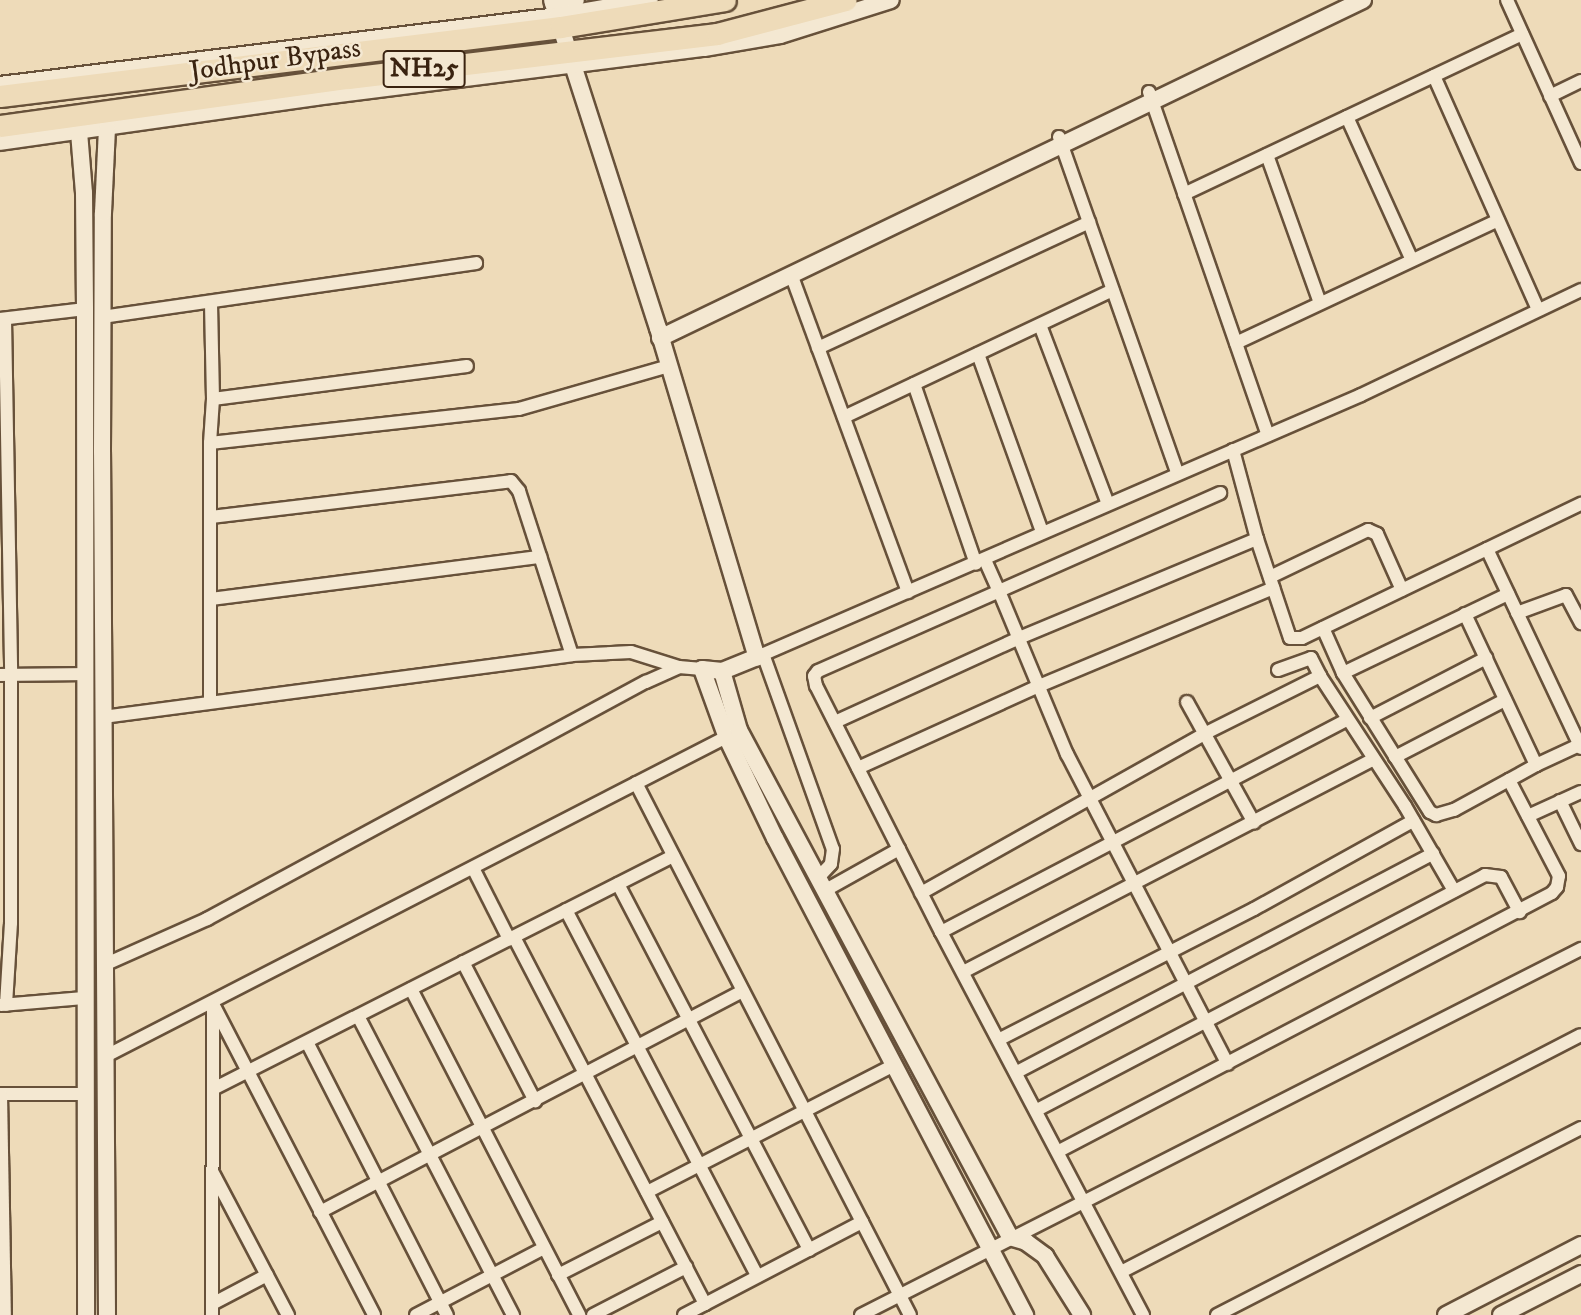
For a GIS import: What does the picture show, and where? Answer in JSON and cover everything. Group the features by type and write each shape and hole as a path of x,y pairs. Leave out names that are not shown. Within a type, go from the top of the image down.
{"highway":[{"path":"0,96 556,11 725,0"},
{"name":"Jodhpur Bypass","path":"0,125 348,78 572,59 717,34 846,0"}],"street":[{"path":"556,11 576,0"},
{"path":"0,85 650,0"},
{"path":"0,142 572,59 780,35 891,0"},
{"path":"659,333 791,274 1345,0"},
{"path":"1150,96 1363,0"},
{"path":"1507,0 1581,163"},
{"path":"556,11 760,656 833,849 831,864 821,885"},
{"path":"1184,194 1522,34"},
{"path":"1434,76 1538,310"},
{"path":"1550,96 1581,81"},
{"path":"1150,96 1268,435"},
{"path":"1347,117 1412,260"},
{"path":"107,128 102,317 107,1315"},
{"path":"79,132 84,193 85,309 86,1315"},
{"path":"659,333 1060,141"},
{"path":"1060,141 1178,474"},
{"path":"1267,155 1320,303"},
{"path":"1236,343 1498,220"},
{"path":"818,348 1089,222"},
{"path":"102,317 476,263"},
{"path":"791,274 908,592"},
{"path":"844,417 1113,290"},
{"path":"103,717 572,655 631,652 679,667 722,671 981,562 1042,532 1361,395 1581,290"},
{"path":"210,702 210,443 213,399 211,302"},
{"path":"84,998 3,1005 5,593 2,319 85,309"},
{"path":"1040,325 1108,503"},
{"path":"978,354 1042,532"},
{"path":"213,399 467,366"},
{"path":"210,443 519,409 668,366"},
{"path":"914,384 981,562 999,591 1089,798 1228,1064"},
{"path":"1233,450 1257,539 1290,638 1302,638 1581,504"},
{"path":"211,517 511,481 519,491 572,655"},
{"path":"1143,1315 1000,1039 940,932 816,686 814,676 818,671 1220,493"},
{"path":"858,768 1271,582 1368,530 1377,534 1402,590"},
{"path":"835,722 1019,638 1257,539"},
{"path":"1323,628 1343,673 1430,812 1436,814 1454,810 1536,765 1580,747 1487,550"},
{"path":"211,599 540,557"},
{"path":"1343,673 1507,594"},
{"path":"1517,613 1566,595 1581,623"},
{"path":"1465,614 1536,765"},
{"path":"1278,670 1311,658 1346,720 1413,821 1454,891"},
{"path":"1370,718 1486,658"},
{"path":"106,964 207,919 646,682 679,667"},
{"path":"702,669 892,1066 1025,1315"},
{"path":"722,671 733,734 821,885 1010,1237 1026,1242 1045,1256 1082,1315"},
{"path":"5,675 84,674"},
{"path":"921,892 1204,734 1321,676"},
{"path":"1395,757 1506,700"},
{"path":"1186,702 1254,823"},
{"path":"940,932 1230,783 1346,720"},
{"path":"106,1056 213,1004 733,734"},
{"path":"963,972 1372,760"},
{"path":"1059,1152 1552,894 1559,882 1559,876 1509,780"},
{"path":"636,783 910,1315"},
{"path":"1528,817 1581,792"},
{"path":"1560,801 1581,844"},
{"path":"1000,1039 1168,953 1413,821"},
{"path":"821,885 899,849"},
{"path":"1017,1072 1433,854"},
{"path":"213,1089 673,856"},
{"path":"473,868 586,1075 705,1304"},
{"path":"1037,1110 1485,875 1496,875 1506,884 1520,912"},
{"path":"618,884 809,1250"},
{"path":"566,910 757,1276"},
{"path":"861,1315 1581,949"},
{"path":"463,962 535,1101"},
{"path":"411,989 579,1315"},
{"path":"320,1212 743,991"},
{"path":"213,1004 374,1315"},
{"path":"212,1309 213,1004"},
{"path":"358,1016 513,1315"},
{"path":"1121,1272 1581,1035"},
{"path":"307,1042 447,1315"},
{"path":"647,1192 892,1066"},
{"path":"5,1315 1,1094 84,1094"},
{"path":"1217,1315 1581,1128"},
{"path":"212,1171 288,1315"},
{"path":"558,1275 663,1222"},
{"path":"684,1315 862,1222"},
{"path":"1446,1315 1581,1245"},
{"path":"416,1315 544,1248"},
{"path":"593,1315 686,1267"},
{"path":"1501,1315 1581,1274"},
{"path":"212,1309 267,1275"}]}
